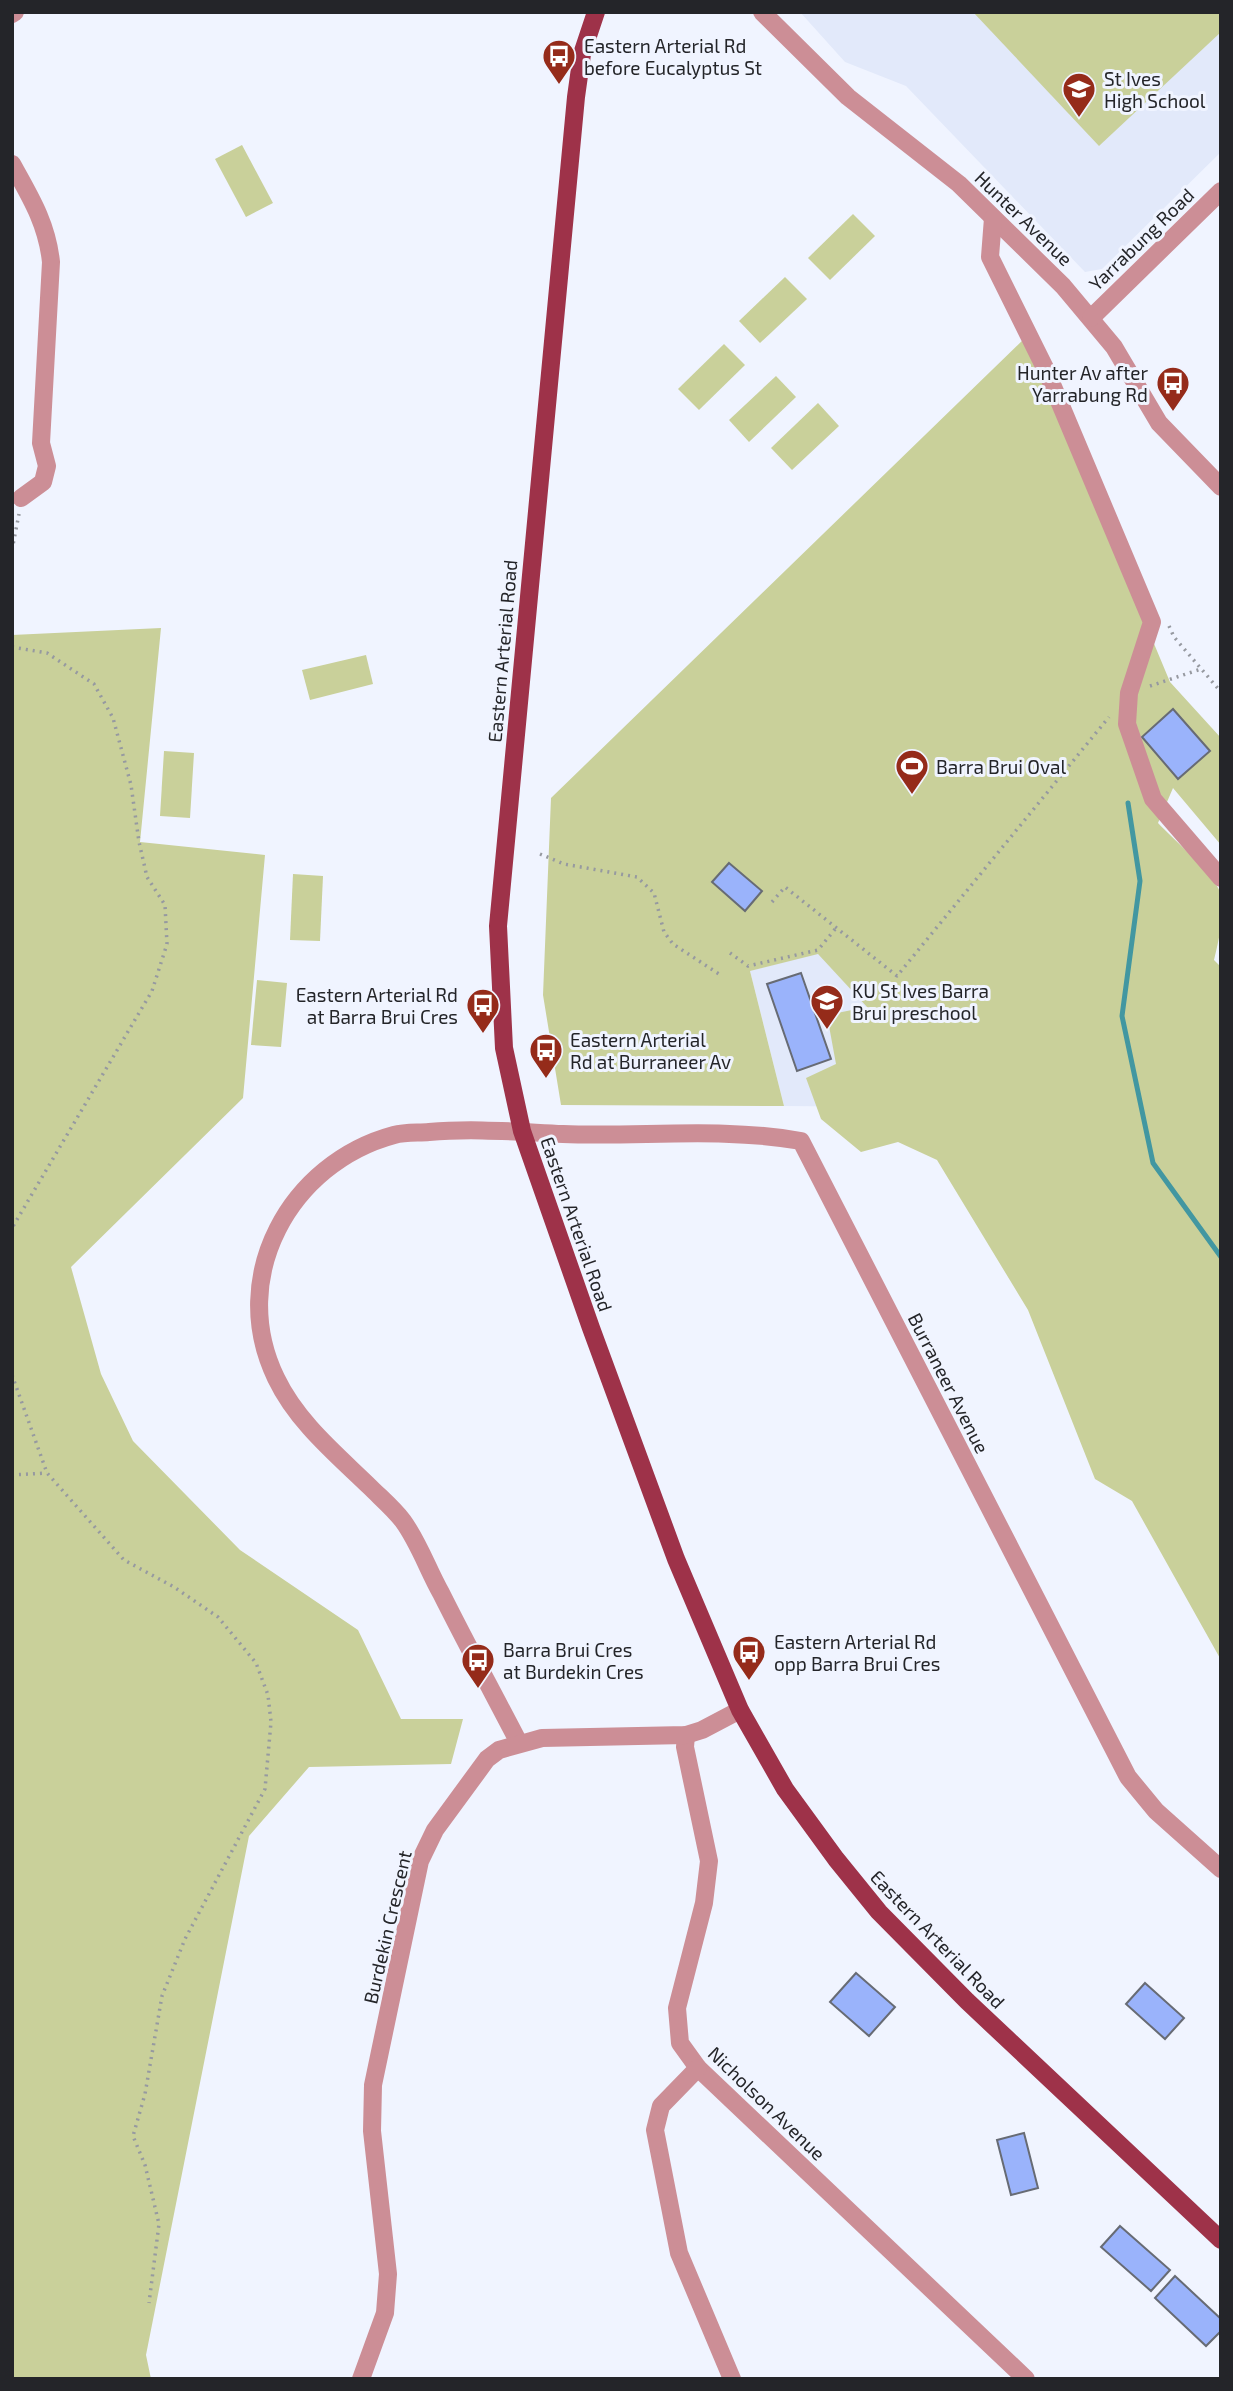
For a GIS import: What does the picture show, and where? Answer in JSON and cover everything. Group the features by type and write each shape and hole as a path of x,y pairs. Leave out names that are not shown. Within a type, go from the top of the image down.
{"main road":[{"name":"Eastern Arterial Road","path":"596,13 582,54 576,97 498,926 504,1048 522,1131 676,1559 740,1710 785,1788 836,1859 879,1912 967,2001 1221,2239"}],"street":[{"name":"Hunter Avenue","path":"762,12 848,97 959,184 1063,286 1114,347 1160,424 1221,486"},
{"path":"12,164 49,237 51,262 41,443 47,466 43,482 21,498"},
{"name":"Yarrabung Road","path":"1091,318 1221,191"},
{"path":"993,218 990,257 1046,370 1152,622 1129,693 1127,724 1153,799 1221,878"},
{"path":"519,1743 402,1520 305,1424 289,1402 275,1377 264,1348 260,1316 265,1263 282,1220 296,1197 338,1160 365,1145 397,1134 522,1131"},
{"name":"Burraneer Avenue","path":"522,1131 563,1134 765,1134 802,1141 1128,1777 1156,1811 1221,1869"},
{"name":"Burdekin Crescent","path":"360,2379 385,2314 388,2274 372,2131 373,2085 420,1861 435,1830 487,1759 499,1749 542,1738 685,1735 702,1730 740,1710"},
{"name":"Nicholson Avenue","path":"685,1735 685,1747 709,1861 704,1903 677,2008 680,2043 698,2068 1026,2379"},
{"path":"698,2068 661,2106 655,2130 679,2253 732,2379"}],"path":[{"path":"12,550 21,498"},
{"path":"12,647 47,653 94,684 113,718 131,785 147,877 165,905 167,944 152,991 12,1228"},
{"path":"772,902 785,887 897,976 1129,693 1201,669"},
{"path":"540,854 564,864 637,877 654,894 664,932 673,944 722,976"},
{"path":"730,953 748,966 818,950 836,928"},
{"path":"12,1375 47,1473 124,1560 174,1587 218,1618 256,1663 268,1695 271,1722 265,1789 185,1939 162,1996 145,2094 133,2136 145,2165 159,2224 149,2304"},
{"path":"12,1475 47,1473"}],"shaded area":[{"name":"St Ives High School","path":"800,12 1221,12 1221,152 1102,269 1085,272 906,86 845,62"},
{"name":"KU St Ives Barra Brui preschool","path":"818,953 944,1092 903,1107 784,1106 750,971"}],"green space":[{"path":"973,12 1221,12 1221,32 1099,146"},
{"path":"242,145 273,203 246,217 215,159"},
{"path":"853,214 875,236 830,280 808,258"},
{"path":"785,277 807,299 760,343 739,321"},
{"path":"1026,337 1170,682 1221,738 1221,845 1173,788 1158,823 1217,886 1223,908 1214,960 1221,967 1221,1660 1132,1501 1095,1479 1028,1310 937,1160 898,1142 861,1152 821,1119 806,1078 836,1064 827,1015 867,1007 818,954 750,971 784,1106 561,1105 543,995 551,798"},
{"path":"724,344 745,365 699,410 678,389"},
{"path":"776,376 796,397 749,442 729,420"},
{"path":"818,403 839,426 792,470 771,448"},
{"path":"161,628 140,842 265,855 243,1098 71,1267 101,1374 133,1441 240,1550 358,1630 401,1719 463,1719 451,1764 309,1767 249,1836 146,2355 151,2379 12,2379 12,635"},
{"path":"366,655 373,684 310,700 302,670"},
{"path":"164,751 194,753 190,818 160,816"},
{"path":"293,874 323,876 320,941 290,940"},
{"path":"257,980 287,983 281,1047 251,1045"}],"building":[{"path":"1173,709 1210,751 1178,779 1142,737"},
{"path":"729,863 762,891 745,911 712,882"},
{"path":"801,973 831,1059 797,1071 767,984"},
{"path":"856,1973 895,2007 869,2036 830,2002"},
{"path":"1145,1983 1184,2018 1165,2039 1126,2004"},
{"path":"1024,2133 1038,2188 1011,2195 997,2140"},
{"path":"1120,2226 1170,2270 1151,2291 1101,2247"},
{"path":"1175,2276 1221,2319 1221,2331 1206,2346 1155,2298"}],"waterway":[{"path":"1128,803 1140,881 1122,1016 1153,1163 1221,1257"}],"place":[{"name":"Eastern Arterial Rd before Eucalyptus St","path":"559,86"},
{"name":"St Ives High School","path":"1079,119"},
{"name":"Hunter Av after Yarrabung Rd","path":"1173,413"},
{"name":"Barra Brui Oval","path":"912,796"},
{"name":"KU St Ives Barra Brui preschool","path":"827,1031"},
{"name":"Eastern Arterial Rd at Barra Brui Cres","path":"483,1035"},
{"name":"Eastern Arterial Rd at Burraneer Av","path":"546,1080"},
{"name":"Eastern Arterial Rd opp Barra Brui Cres","path":"749,1682"},
{"name":"Barra Brui Cres at Burdekin Cres","path":"478,1690"}]}
